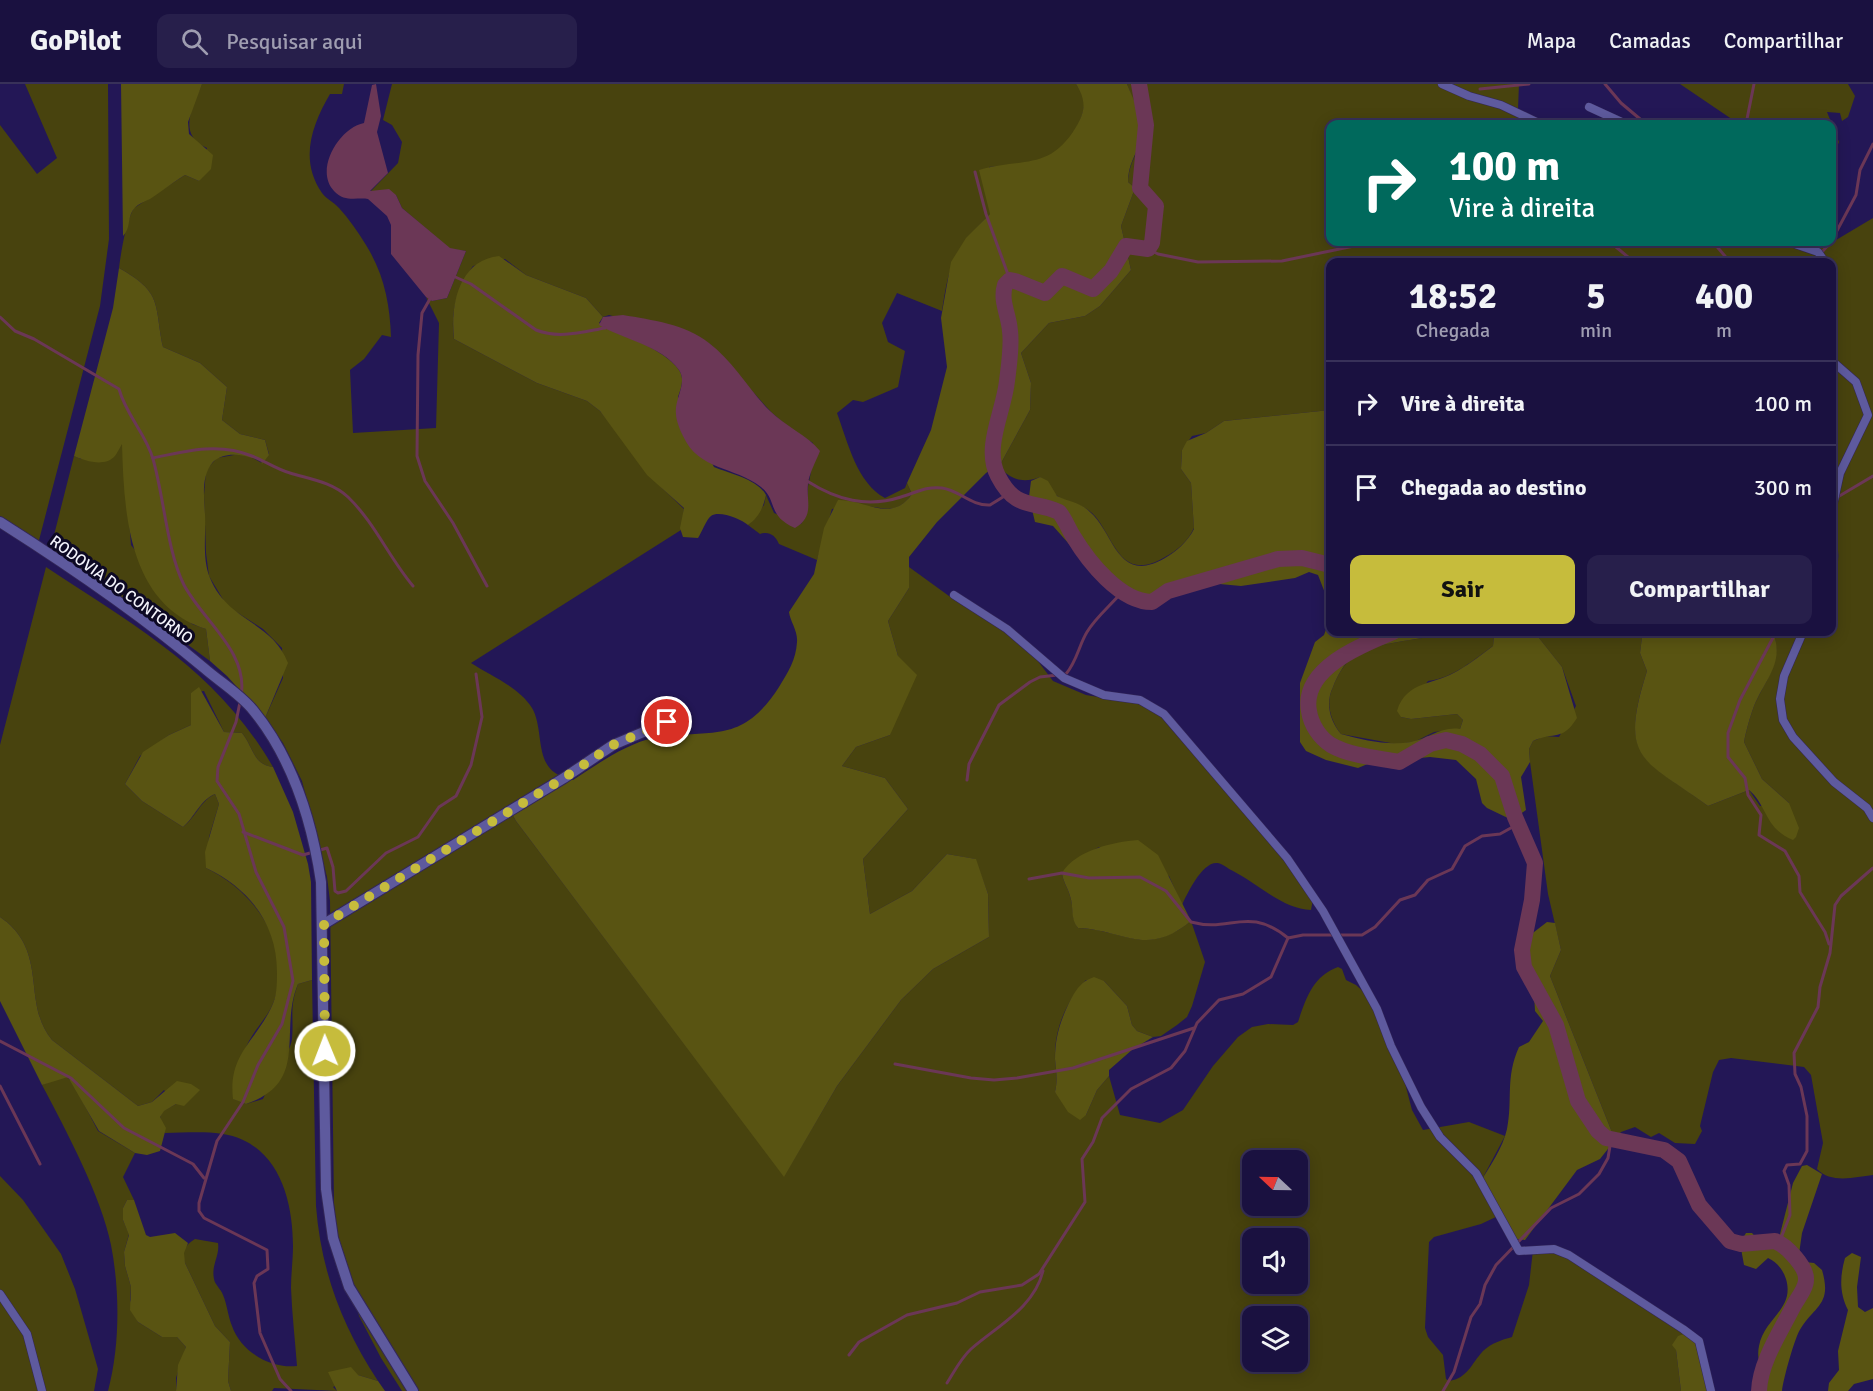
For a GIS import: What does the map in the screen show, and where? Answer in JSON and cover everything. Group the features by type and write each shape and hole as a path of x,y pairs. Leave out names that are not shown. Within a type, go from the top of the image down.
{"main road":[{"name":"RODOVIA DO CONTORNO","path":"0,522 155,627 252,709 278,747 298,789 315,842 324,924 326,1189 333,1238 350,1287 413,1391"},
{"path":"324,924 564,778 613,745 667,722"}],"street":[{"path":"1442,84 1469,96 1501,105 1533,120"},
{"path":"1589,107 1617,120"},
{"path":"1801,246 1818,252 1822,258"},
{"path":"1836,364 1856,382 1868,415 1840,473 1836,492"},
{"path":"954,595 1007,628 1064,678 1104,695 1140,700 1164,714 1287,858 1323,911 1377,1009 1391,1046 1421,1107 1440,1137 1476,1173 1519,1251 1554,1249 1569,1255 1683,1329 1698,1341 1711,1391"},
{"path":"1801,636 1784,676 1780,699 1783,720 1793,737 1833,782 1867,808 1873,818"},
{"path":"0,1294 27,1334 42,1391"}],"shaded area":[{"path":"25,84 108,84 109,239 100,306 38,544 0,518 0,125 37,174 57,158"},
{"path":"121,84 202,84 188,122 189,134 213,155 211,169 199,181 185,175 135,207 123,236"},
{"path":"202,84 344,84 342,94 330,94 313,130 311,168 322,193 346,217 372,256 385,290 391,337 382,335 364,359 350,370 353,433 436,428 439,323 426,297 432,301 447,298 466,251 450,249 402,208 396,195 370,192 398,163 402,142 392,125 383,120 392,84 1076,84 1083,96 1084,108 1074,133 1062,147 1048,157 1034,162 989,167 990,214 968,238 955,258 942,311 897,293 882,323 888,342 905,351 898,387 863,402 853,400 837,413 855,461 867,483 885,498 905,488 907,483 912,494 900,506 894,508 861,506 832,509 817,560 779,544 776,538 766,533 760,534 748,525 764,505 766,495 774,513 801,524 808,507 813,443 792,430 771,412 710,344 609,315 603,317 586,298 526,275 505,259 473,266 456,301 453,319 454,339 537,383 587,401 600,411 662,488 684,509 681,530 471,663 504,682 520,694 532,708 548,766 564,777 510,810 784,1176 837,1086 901,1000 933,969 989,937 988,894 975,859 947,854 912,891 870,914 863,859 908,809 885,778 842,766 856,747 890,735 898,656 888,621 909,588 909,567 949,596 975,607 1034,656 1053,681 1086,695 1141,704 1175,724 1293,867 1313,899 1311,910 1301,909 1281,901 1217,863 1211,864 1201,873 1182,905 1169,876 1099,847 1074,862 1062,873 1078,928 1148,940 1175,932 1191,921 1205,962 1187,1017 1161,1036 1153,1037 1137,1031 1132,1025 1127,1006 1104,981 1086,980 1067,1007 1059,1027 1055,1048 1057,1079 1055,1092 1086,1115 1097,1090 1109,1076 1120,1115 1160,1123 1183,1110 1213,1066 1238,1037 1252,1027 1268,1024 1293,1025 1298,1022 1316,982 1338,967 1342,969 1346,980 1366,994 1401,1068 1412,1110 1423,1130 1469,1122 1505,1136 1480,1183 1498,1216 1481,1224 1434,1237 1429,1242 1425,1328 1428,1337 1443,1355 1446,1379 1449,1381 1461,1377 1486,1348 1512,1337 1529,1285 1533,1250 1555,1251 1690,1332 1676,1350 1681,1391 402,1391 381,1358 359,1316 337,1234 334,1204 330,901 327,877 302,781 283,743 265,718 283,678 282,648 263,629 227,606 209,576 204,495 206,470 217,458 245,454 262,463 269,454 265,440 240,434 222,420 227,387 200,363 163,347 157,309 150,292 119,268 126,228 134,208 185,175 199,181 207,148 192,136 191,111"},
{"path":"376,84 381,116 377,132 388,173 370,191 389,189 396,195 402,208 450,248 466,251 447,298 432,301 426,297 391,254 391,225 387,216 368,199 338,195 329,182 327,172 332,151 346,133 364,123 372,85"},
{"path":"1076,84 1127,84 1138,112 1141,127 1140,142 1128,176 1128,182 1135,188 1121,226 1131,270 1100,306 1085,316 1049,323 1021,353 1031,383 1030,410 1001,463 986,473 937,522 909,557 909,588 888,621 898,656 917,675 890,735 856,747 842,766 885,778 908,809 863,859 870,914 912,891 947,854 976,859 988,894 989,937 933,969 901,1000 837,1086 784,1177 510,810 564,777 573,780 612,755 633,745 654,738 724,731 738,726 765,706 779,687 793,660 797,638 789,612 814,574 824,528 838,500 886,509 904,503 912,494 907,483 931,430 947,367 941,318 951,262 966,238 990,214 979,170 1033,161 1055,151 1066,141 1082,115 1084,105"},
{"path":"1127,84 1519,84 1518,109 1538,120 1326,120 1326,246 1836,246 1836,240 1873,218 1873,1175 1836,1178 1829,1177 1817,1169 1823,1143 1811,1075 1804,1067 1731,1058 1719,1060 1713,1072 1700,1126 1702,1131 1695,1144 1675,1143 1659,1133 1651,1137 1635,1127 1621,1132 1615,1140 1550,976 1561,950 1548,894 1529,749 1533,741 1545,736 1559,737 1576,706 1562,667 1537,636 1645,636 1642,637 1640,653 1647,671 1635,723 1637,741 1643,754 1653,766 1708,806 1749,790 1760,806 1789,803 1762,779 1744,742 1754,706 1774,662 1776,652 1774,636 1836,636 1836,258 1326,258 1326,410 1224,421 1206,433 1192,436 1182,450 1181,469 1191,483 1194,528 1192,533 1178,549 1169,555 1149,564 1137,565 1127,561 1119,553 1100,522 1088,510 1056,495 1040,477 1020,480 1011,477 1002,470 1001,463 1030,410 1031,383 1021,353 1049,323 1085,316 1100,306 1131,270 1121,226 1135,188 1128,182 1131,164 1140,141 1140,128"},
{"path":"1680,84 1848,84 1855,96 1848,117 1842,121 1840,113 1827,112 1830,120 1733,120"},
{"path":"499,256 526,275 586,298 603,317 599,323 654,349 673,363 682,377 678,397 714,467 750,481 762,489 766,495 760,512 752,522 748,525 730,516 715,514 707,520 698,538 683,537 680,528 684,508 647,475 600,411 587,401 537,383 454,339 454,312 460,286 475,266 485,259"},
{"path":"119,268 150,292 157,309 163,347 200,363 227,387 222,420 240,434 265,440 269,455 262,464 261,461 236,455 224,456 213,462 205,480 204,493 205,555 210,578 218,593 228,604 272,638 288,663 265,718 227,676 210,661 206,629 180,617 160,599 146,578 129,526 122,444 114,457 105,462 89,461 74,456 113,308"},
{"path":"623,315 679,327 709,343 726,358 770,411 820,451 809,480 807,513 795,528 780,518 770,498 761,487 751,480 708,462 690,447 676,416 682,380 679,370 652,349 599,325 603,317"},
{"path":"1326,410 1326,596 1318,575 1309,572 1295,578 1241,586 1198,582 1148,595 1125,588 1110,590 1053,526 1035,522 1029,497 1031,481 1040,477 1048,481 1057,496 1078,504 1090,512 1118,553 1127,561 1136,565 1149,565 1165,558 1185,542 1194,529 1191,483 1181,469 1182,450 1187,441 1206,433 1224,421"},
{"path":"123,442 131,545 192,624 206,629 210,661 50,551 74,456 81,459"},
{"path":"46,567 143,631 200,677 227,703 251,733 273,767 257,759 242,733 224,732 204,691 191,693 191,725 169,735 140,756 125,784 142,801 183,827 215,794 219,804 209,837 206,868 239,890 265,921 273,939 278,958 279,978 275,998 270,1010 246,1047 234,1099 246,1104 263,1099 284,1061 292,1039 293,1006 298,984 312,980 316,1206 319,1230 335,1297 354,1340 378,1381 358,1375 333,1387 337,1391 274,1388 272,1391 231,1391 228,1381 230,1342 215,1326 185,1263 184,1252 186,1246 195,1239 218,1243 214,1279 226,1302 236,1335 250,1351 267,1362 297,1366 291,1288 293,1251 291,1215 283,1185 276,1171 256,1148 243,1140 224,1134 204,1132 165,1133 160,1117 163,1111 176,1104 164,1090 152,1102 138,1106 52,1040 43,1025 25,945 15,931 0,917 0,745"},
{"path":"1326,629 1326,636 1436,636 1360,651 1352,656 1344,666 1335,683 1329,705 1334,723 1341,734 1384,743 1411,742 1447,729 1460,729 1463,720 1457,714 1411,719 1401,717 1397,711 1401,701 1415,688 1450,675 1493,646 1494,636 1537,636 1562,667 1577,718 1562,733 1533,741 1529,749 1530,762 1521,777 1526,810 1512,820 1487,808 1482,803 1476,779 1456,760 1430,757 1370,763 1358,768 1326,760 1306,751 1300,742 1300,683 1315,642 1324,635"},
{"path":"1436,636 1494,636 1493,646 1470,662 1455,672 1428,681 1401,717 1411,719 1457,714 1463,720 1460,729 1434,732 1414,742 1396,744 1341,734 1334,723 1329,705 1329,699 1339,674 1353,656 1361,651"},
{"path":"1774,636 1777,653 1775,662 1754,706 1744,742 1762,779 1789,803 1799,828 1793,840 1771,823 1760,803 1749,790 1708,806 1652,766 1642,755 1636,741 1635,724 1647,671 1640,653 1642,637"},
{"path":"199,687 224,732 242,733 257,759 273,767 293,812 311,882 312,980 298,984 293,1002 286,1069 279,1083 266,1094 246,1104 233,1099 234,1071 238,1060 264,1020 274,999 277,972 272,938 266,923 247,897 221,876 206,868 205,852 219,804 215,794 201,804 183,827 142,801 125,784 143,752 169,735 191,725 191,693"},
{"path":"1138,840 1158,855 1191,921 1175,932 1148,940 1078,928 1074,921 1071,900 1062,873 1076,858 1086,853 1107,845"},
{"path":"0,917 15,931 25,945 38,1010 43,1025 52,1040 138,1106 152,1102 177,1081 191,1084 200,1090 184,1106 176,1104 164,1111 160,1117 166,1128 160,1151 147,1155 135,1153 99,1131 68,1077 42,1085 0,1001"},
{"path":"1547,922 1555,923 1561,950 1550,976 1615,1140 1600,1159 1577,1170 1525,1240 1507,1238 1480,1183 1505,1136 1509,1118 1512,1069 1519,1047 1529,1042 1543,1021 1535,1011 1533,976 1518,955 1525,939"},
{"path":"1094,977 1104,981 1127,1006 1132,1025 1137,1031 1153,1037 1133,1049 1109,1070 1109,1076 1097,1090 1086,1115 1080,1120 1068,1112 1055,1092 1057,1079 1055,1051 1059,1028 1075,991 1080,985"},
{"path":"61,1077 67,1077 73,1083 98,1131 135,1153 123,1177 134,1200 127,1200 123,1208 123,1220 129,1234 124,1252 131,1287 130,1300 138,1322 162,1337 177,1337 186,1347 176,1378 176,1391 108,1391 117,1337 114,1263 100,1206 72,1142 42,1085"},
{"path":"1807,1165 1822,1174 1802,1233 1799,1254 1805,1262 1814,1263 1822,1270 1825,1281 1824,1297 1799,1333 1782,1391 1756,1391 1761,1377 1758,1353 1762,1336 1783,1306 1788,1289 1782,1270 1768,1258 1756,1269 1744,1265 1740,1243 1746,1233 1752,1233 1767,1245 1771,1246 1778,1242 1793,1183 1802,1166"},
{"path":"0,1176 23,1200 61,1254 75,1289 98,1369 94,1391 0,1391"},
{"path":"127,1200 134,1200 146,1235 150,1237 175,1233 188,1243 184,1253 185,1263 215,1326 230,1342 228,1381 231,1391 176,1391 178,1365 186,1347 177,1337 162,1337 138,1322 130,1310 131,1287 124,1252 129,1235 123,1220 123,1208"},
{"path":"1852,1253 1861,1257 1857,1287 1858,1307 1865,1312 1873,1308 1873,1379 1854,1384 1848,1391 1828,1391 1829,1383 1839,1370 1838,1351 1848,1310 1843,1297 1841,1278 1845,1258"},
{"path":"1690,1332 1698,1350 1707,1391 1681,1391 1676,1350 1672,1345 1678,1336"},
{"path":"351,1367 358,1375 378,1381 385,1391 337,1391 328,1372"}],"waterway":[{"path":"1139,84 1146,125 1140,188 1156,206 1152,243 1148,249 1126,246 1111,271 1093,289 1062,276 1045,293 1015,281 1010,280 1005,285 1005,308 1011,337 1005,393 993,442 994,465 998,476 1011,495 1018,500 1059,512 1079,546 1096,568 1117,588 1140,600 1152,602 1168,591 1278,559 1302,558 1326,564"},
{"path":"1480,89 1529,84"},
{"path":"1605,84 1621,103 1641,120"},
{"path":"1747,120 1754,84"},
{"path":"1836,232 1856,195 1860,170 1873,144"},
{"path":"975,172 986,214 1010,280"},
{"path":"1148,249 1158,254 1198,262 1282,261 1354,246"},
{"path":"1615,246 1629,258"},
{"path":"1716,246 1727,258"},
{"path":"1817,258 1827,246"},
{"path":"453,276 471,284 536,330 562,334 605,328"},
{"path":"431,297 422,313 418,355 417,456 425,481 453,523 487,586"},
{"path":"0,317 15,331 34,339 119,389 153,459 178,571 192,598 231,651 242,680 241,696"},
{"path":"153,458 202,449 227,449 252,456 285,471 335,488 348,497 366,518 413,586"},
{"path":"1836,498 1873,476"},
{"path":"807,481 830,493 864,502 888,500 926,489 942,488 977,503 990,505 1011,492"},
{"path":"967,780 969,764 999,705 1040,677 1066,674 1073,664 1084,637 1099,616 1121,593"},
{"path":"1384,636 1336,661 1314,683 1309,696 1309,711 1314,726 1323,739 1339,749 1399,762 1430,744 1446,740 1462,744 1480,754 1502,776 1515,817 1535,863 1532,900 1522,950 1524,967 1556,1025 1578,1101 1598,1131 1606,1138 1664,1150 1679,1161 1699,1205 1730,1241 1741,1244 1775,1241 1790,1252 1803,1269 1805,1286 1767,1358 1759,1391"},
{"path":"1774,636 1740,700 1728,733 1728,757 1745,778 1748,795 1761,815 1759,835 1785,851 1799,876 1800,892 1825,932 1829,944"},
{"path":"243,832 303,855 327,848 333,867 335,891 338,893 346,891 386,853 418,837 439,807 456,796 471,765 482,717 476,674"},
{"path":"240,702 236,722 218,767 217,781 239,814 256,872 284,927 293,981 282,1024 258,1065 243,1102 217,1141 199,1203 199,1211 204,1218 267,1250 268,1269 257,1276 254,1283 260,1333 280,1379 291,1391"},
{"path":"1288,938 1303,935 1362,935 1375,927 1400,900 1415,895 1428,880 1452,869 1465,846 1482,836 1500,834 1518,824"},
{"path":"1779,1243 1790,1215 1789,1185 1784,1171 1787,1165 1800,1164 1807,1151 1807,1116 1801,1087 1795,1074 1794,1053 1818,1007 1820,987 1830,953 1835,905 1841,896 1873,868"},
{"path":"1029,879 1062,873 1089,878 1140,877 1166,891 1191,922 1217,924 1250,921 1274,928 1288,938"},
{"path":"849,1355 859,1342 907,1315 957,1303 980,1292 1022,1285 1039,1274 1085,1202 1082,1159 1093,1142 1102,1118 1131,1089 1171,1068 1185,1051 1197,1023 1219,1000 1243,994 1271,977 1288,938"},
{"path":"895,1064 971,1078 994,1080 1017,1078 1073,1068 1194,1028"},
{"path":"0,1041 71,1078 124,1128 193,1164 204,1178"},
{"path":"0,1086 40,1164"},
{"path":"1443,1391 1454,1372 1471,1317 1480,1304 1485,1285 1496,1265 1551,1208 1579,1194 1599,1174 1608,1158 1611,1140"},
{"path":"947,1383 967,1353 1032,1296 1043,1271"}],"route":[{"path":"325,1051 324,924 564,778 613,745 667,722"}]}
